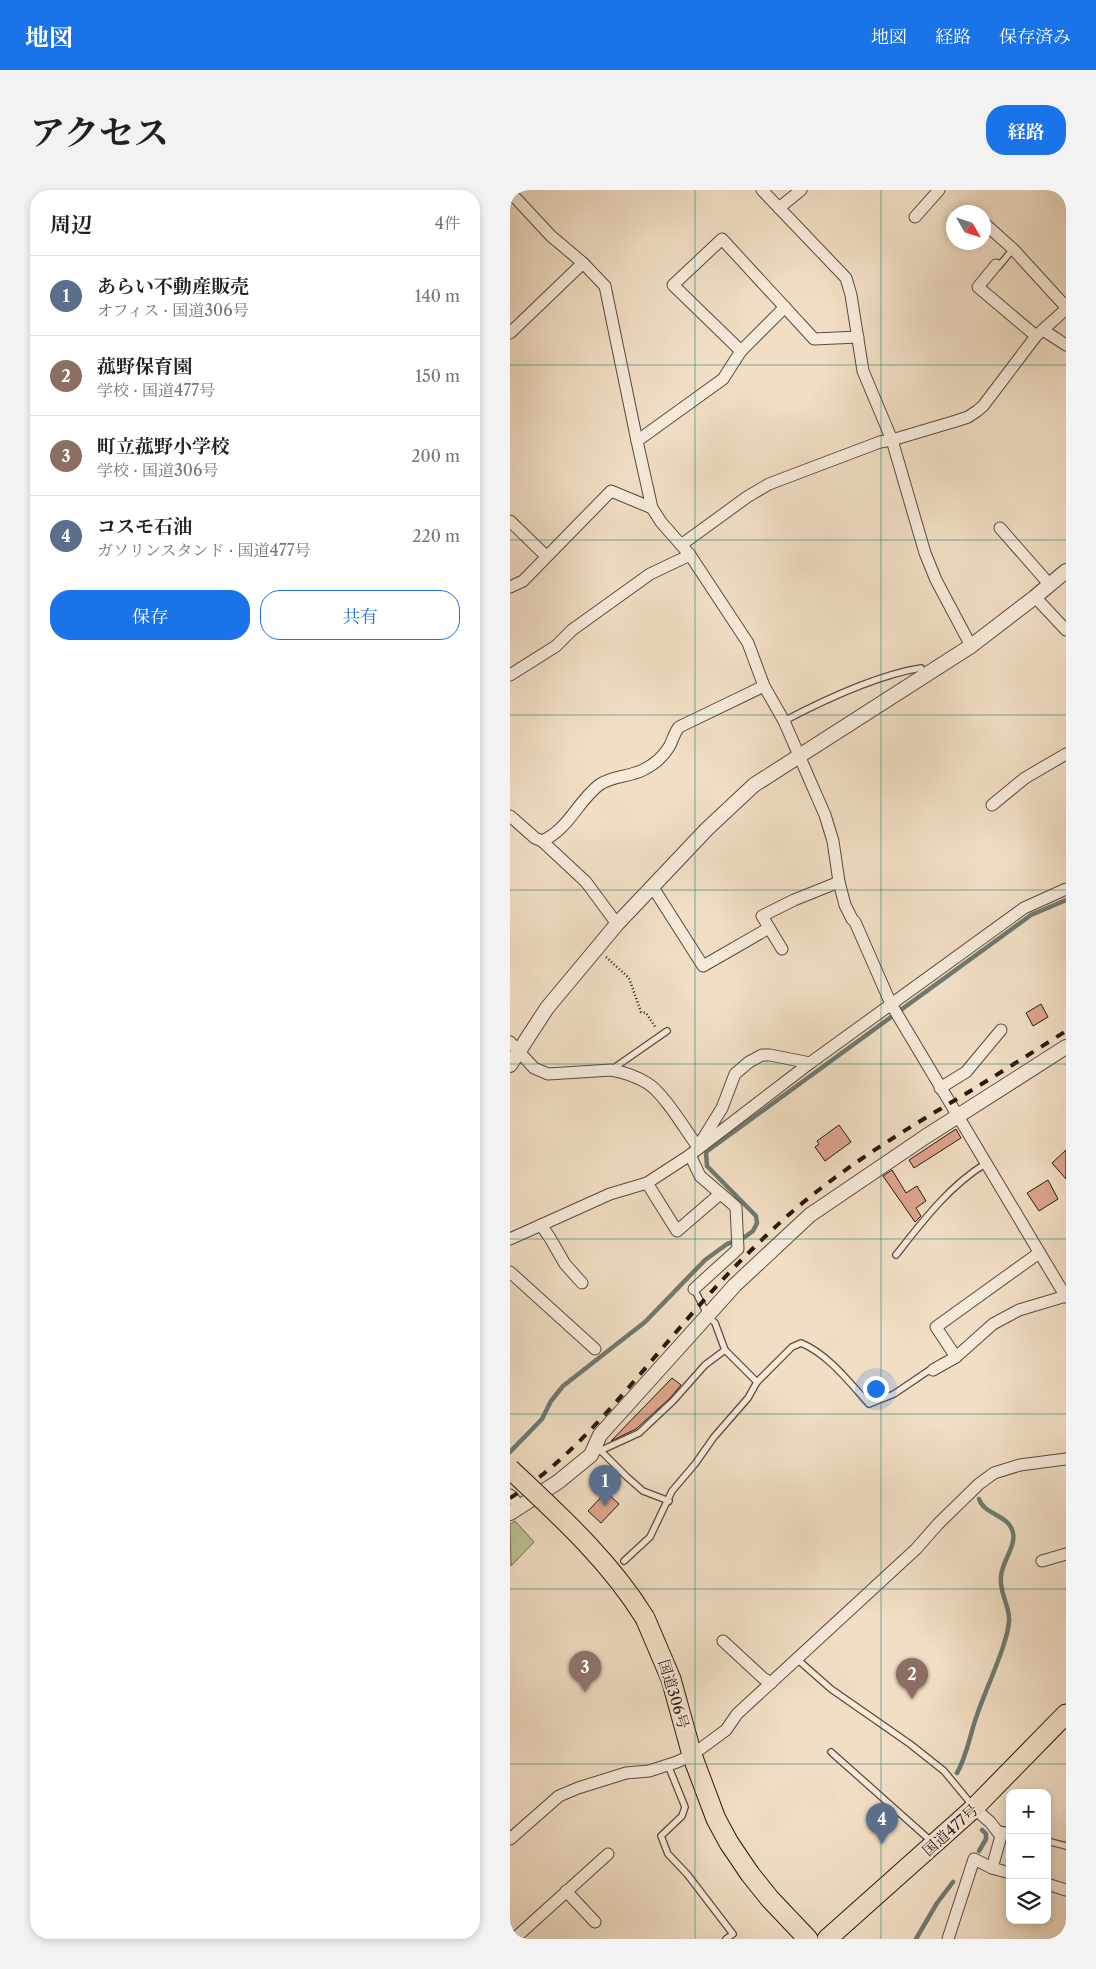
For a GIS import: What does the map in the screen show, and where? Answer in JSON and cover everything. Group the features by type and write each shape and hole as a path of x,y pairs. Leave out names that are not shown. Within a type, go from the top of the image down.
{"highway":[{"name":"国道306号","path":"510,1469 600,1557 629,1593 644,1618 672,1678 692,1755 716,1818 729,1844 770,1898 808,1939"},
{"name":"国道477号","path":"827,1939 974,1808 1066,1714"}],"street":[{"path":"762,190 846,278 851,296 863,371 892,440 925,554 936,580 971,646"},
{"path":"779,208 800,190"},
{"path":"915,217 939,190"},
{"path":"510,192 551,236 583,263 605,286 636,441 652,508 661,522 690,555 748,643 764,686 784,721 826,815 834,841 839,882 848,912 855,922 892,1005 985,1164 1066,1296 1019,1310 994,1324 956,1357 933,1370"},
{"path":"681,545 747,497 769,484 880,442 962,419 977,411 987,401 1040,333 1066,308 1013,249 991,229"},
{"path":"741,351 673,285 722,239 814,339 858,337"},
{"path":"511,331 583,263"},
{"path":"996,265 978,286 1040,333 1066,345"},
{"path":"636,441 723,379 741,351 785,307"},
{"path":"510,586 523,581 611,491 652,508"},
{"path":"510,521 546,556"},
{"path":"1000,528 1050,585"},
{"path":"510,674 556,646 572,630 650,574 690,555"},
{"path":"510,1065 514,1047 617,924 708,829 754,785 971,646 1066,571"},
{"path":"1035,597 1066,630"},
{"path":"542,841 551,837 599,785 609,780 641,771 654,763 669,746 679,727 764,686"},
{"path":"992,805 1025,778 1066,754"},
{"path":"510,816 535,838 542,841 586,882 617,924"},
{"path":"782,949 762,916 794,900 839,882"},
{"path":"652,886 703,966 769,928"},
{"path":"510,1239 610,1194 647,1183 694,1151 810,1063 1024,908 1066,889"},
{"path":"940,1088 966,1072 1001,1030"},
{"path":"514,1047 534,1068 548,1074 611,1070 620,1072 649,1084 668,1106 694,1151 700,1176 736,1207 738,1249 694,1289"},
{"path":"510,1495 515,1510 558,1482 596,1453 600,1436 735,1285 810,1215 925,1137 1066,1047"},
{"path":"694,1151 722,1108 735,1074 749,1062 762,1055 770,1055 810,1063"},
{"path":"647,1183 678,1231 720,1194"},
{"path":"541,1225 565,1264 582,1283"},
{"path":"956,1357 936,1327 1039,1253"},
{"path":"510,1272 595,1349"},
{"path":"510,1839 559,1796 626,1773 649,1771 692,1755 726,1730 737,1714 916,1549 938,1524 980,1484 994,1474 1020,1465 1066,1459"},
{"path":"1042,1561 1066,1554"},
{"path":"723,1641 763,1678 771,1683"},
{"path":"974,1808 1001,1836 992,1868"},
{"path":"514,1939 608,1854"},
{"path":"948,1939 974,1859 992,1868 1006,1872"},
{"path":"1051,1885 1066,1890"},
{"path":"566,1891 594,1922"}],"lane":[{"path":"996,265 999,266 1013,249"},
{"path":"784,721 810,707 902,671 921,668"},
{"path":"611,1070 667,1031"},
{"path":"896,1255 931,1210 975,1170 985,1164"},
{"path":"694,1289 708,1316 715,1323 726,1350 757,1382"},
{"path":"624,1561 650,1537 676,1486 695,1464 714,1437 748,1398 757,1382 792,1347 801,1343 824,1358 869,1404 894,1394 928,1371 933,1370"},
{"path":"668,1500 643,1491 596,1453 639,1433 673,1401 704,1365 726,1350"},
{"path":"797,1659 831,1689 910,1744 944,1771 974,1808"},
{"path":"831,1752 935,1844"},
{"path":"668,1765 685,1807 682,1816 661,1836 668,1854 687,1874 733,1934 726,1939"},
{"path":"996,1829 1006,1830"},
{"path":"1051,1842 1066,1846"}],"path":[{"path":"603,954 629,978 642,1012 646,1013 661,1035"}],"green space":[{"path":"515,1521 534,1542 511,1566 510,1524"}],"building":[{"path":"1041,1004 1048,1017 1033,1026 1026,1013"},
{"path":"839,1125 851,1142 825,1161 815,1147 819,1144 817,1141"},
{"path":"956,1129 961,1138 914,1168 909,1160"},
{"path":"1066,1150 1066,1179 1052,1163"},
{"path":"892,1170 906,1193 917,1186 926,1201 916,1208 921,1216 915,1222 883,1176"},
{"path":"1048,1180 1058,1199 1039,1211 1027,1193"},
{"path":"672,1378 681,1385 670,1398 636,1429 611,1441"},
{"path":"606,1492 619,1504 601,1523 588,1511"}],"waterway":[{"path":"510,1452 542,1419 551,1401 563,1386 645,1322 705,1260 727,1244 742,1239 753,1231 757,1223 756,1216 707,1166 706,1152 1031,915 1066,900"},
{"path":"957,1773 1002,1651 1009,1617 1001,1581 1002,1571 1013,1543 1013,1533 1007,1522 986,1509 979,1499"},
{"path":"979,1851 986,1839 986,1834 982,1830"},
{"path":"916,1939 937,1903 953,1882"}],"railway":[{"path":"510,1498 549,1469 584,1437 722,1280 792,1212 864,1157 1066,1031"}],"place":[{"name":"あらい不動産販売","path":"605,1506"},
{"name":"町立菰野小学校","path":"585,1692"},
{"name":"菰野保育園","path":"912,1699"},
{"name":"コスモ石油","path":"882,1844"}]}
